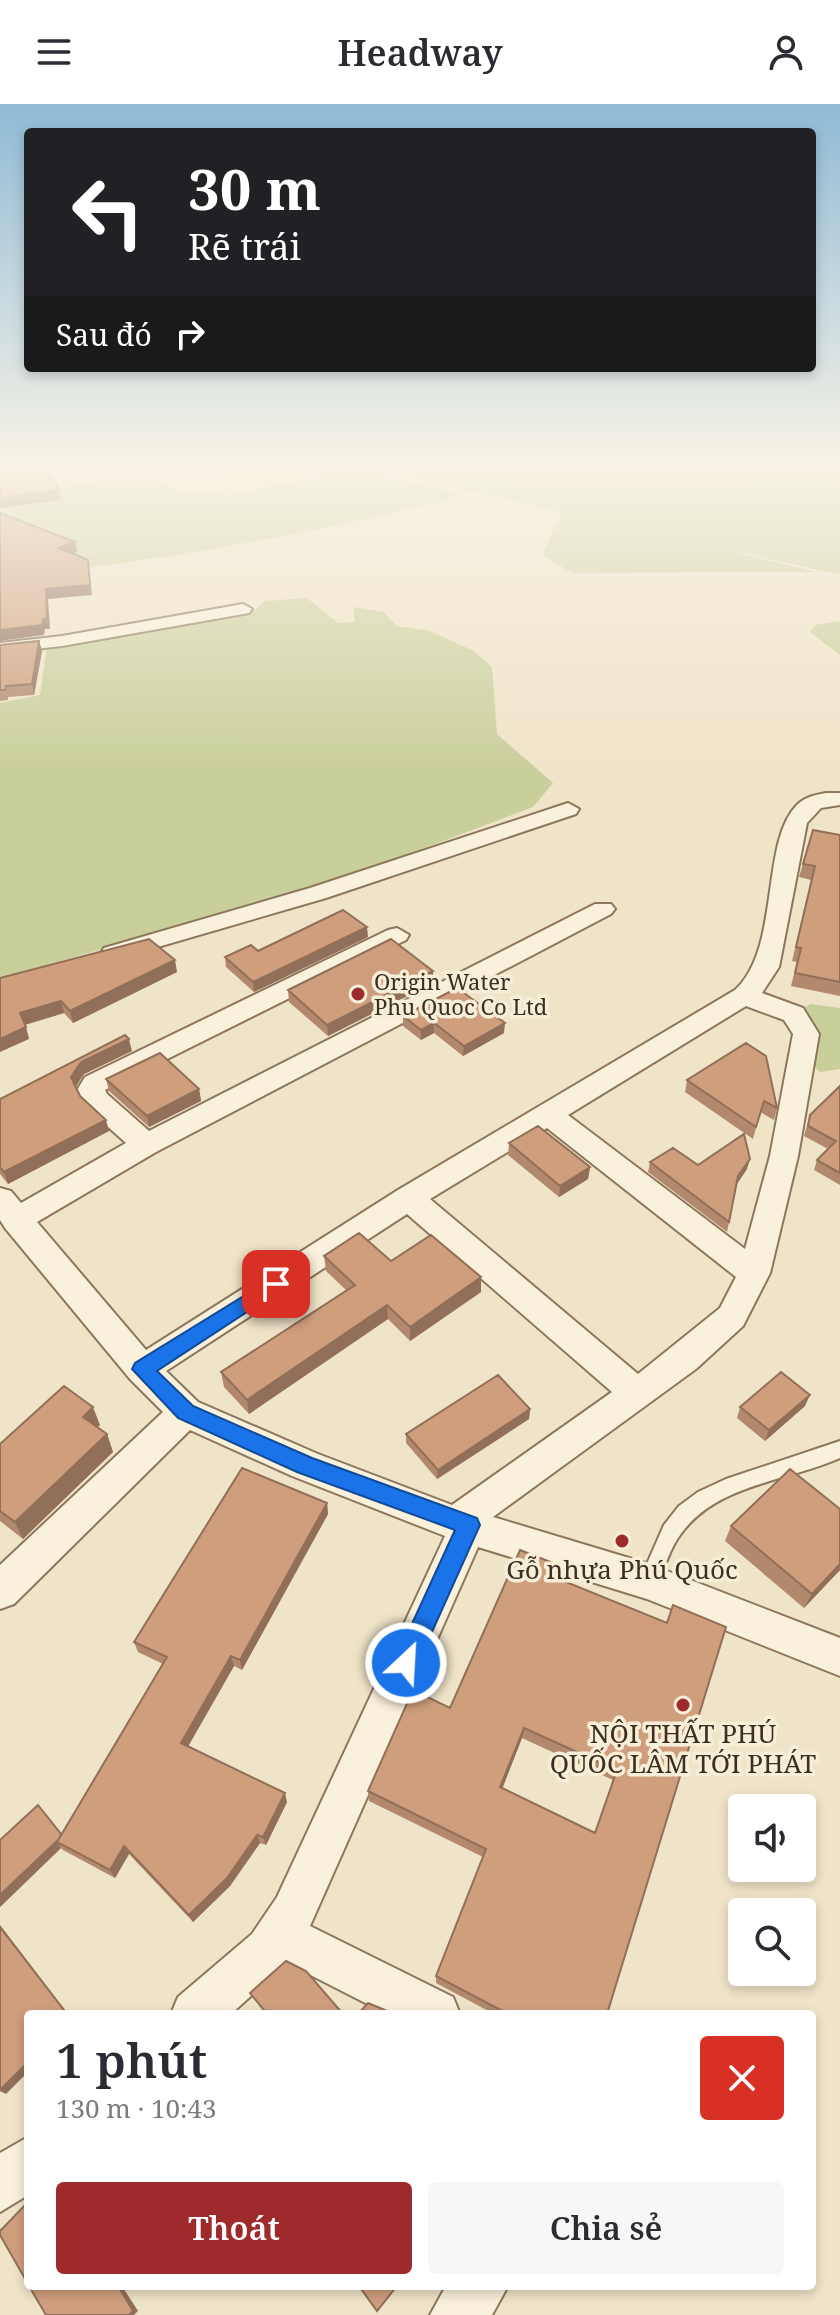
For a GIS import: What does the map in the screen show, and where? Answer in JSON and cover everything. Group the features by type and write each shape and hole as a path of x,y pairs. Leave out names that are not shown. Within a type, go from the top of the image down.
{"street":[{"path":"0,648 62,641 243,609"},
{"path":"142,1369 409,1198 550,1116 744,996 758,983 767,967 801,810 814,801 840,799"},
{"path":"95,958 318,893 568,809"},
{"path":"603,909 146,1145 8,1210 142,1369 186,1412 305,1465 462,1524 649,1582 840,1657"},
{"path":"146,1145 96,1100 91,1090 95,1084 397,935"},
{"path":"200,2010 268,1950 293,1913 462,1524 637,1393 732,1317 754,1273 784,1156 806,1034 794,1014 744,996"},
{"path":"550,1116 754,1273"},
{"path":"409,1198 637,1393"},
{"path":"0,1591 186,1412"},
{"path":"278,1934 428,2010"},
{"path":"0,2186 24,2165"},
{"path":"457,2315 478,2290"}],"lane":[{"path":"649,1582 670,1532 687,1510 740,1482 840,1449"}],"green space":[{"path":"0,565 106,565 0,579"},
{"path":"559,565 788,565 816,572 572,573"},
{"path":"797,565 840,565 840,575"},
{"path":"307,598 338,623 355,622 353,607 384,612 396,626 430,631 474,651 492,667 497,734 553,783 533,807 316,889 0,978 0,703 40,695 47,646 255,610 265,601"},
{"path":"840,621 840,655 810,632 815,625"},
{"path":"811,1004 840,1008 840,1069 820,1072 812,1064 799,1010"}],"building":[{"path":"0,565 88,565 90,585 46,589 47,619 43,619 42,625 0,630"},
{"path":"39,641 32,684 6,686 5,690 0,690 0,645"},
{"path":"813,830 840,835 840,982 795,973 801,948 796,947 815,866 803,864"},
{"path":"343,910 367,927 253,982 225,957 251,945 258,951"},
{"path":"149,939 175,960 70,1011 61,1001 20,1013 26,1027 0,1039 0,978"},
{"path":"391,939 433,971 327,1025 288,990"},
{"path":"457,988 505,1023 464,1046 434,1023 421,1030 403,1016"},
{"path":"125,1035 129,1039 81,1062 71,1077 80,1096 106,1120 4,1172 0,1167 0,1099"},
{"path":"746,1043 766,1056 777,1108 764,1101 756,1127 687,1080"},
{"path":"160,1053 199,1089 147,1116 106,1079"},
{"path":"840,1086 840,1173 817,1160 836,1141 808,1126 810,1115"},
{"path":"538,1126 590,1167 560,1186 509,1143"},
{"path":"744,1134 750,1159 738,1176 729,1222 650,1162 673,1148 698,1165"},
{"path":"359,1233 391,1261 431,1235 481,1277 410,1327 387,1305 247,1400 221,1372 355,1285 324,1256"},
{"path":"781,1372 810,1395 769,1430 740,1407"},
{"path":"498,1375 530,1409 438,1470 406,1434"},
{"path":"64,1386 93,1407 83,1417 107,1434 15,1522 0,1511 0,1444"},
{"path":"242,1468 327,1503 240,1660 231,1656 181,1743 285,1793 263,1837 257,1835 227,1878 189,1915 124,1846 110,1870 57,1842 167,1657 134,1642"},
{"path":"790,1469 840,1509 840,1564 812,1594 731,1526"},
{"path":"520,1550 566,1568 561,1580 667,1623 673,1605 726,1627 608,2010 500,2010 436,1976 486,1849 368,1791 413,1690 450,1708","holes":["524,1728 617,1770 595,1833 500,1787"]},
{"path":"38,1805 61,1834 59,1839 0,1895 0,1840"},
{"path":"0,1927 64,2010 24,2010 24,2066 0,2090"},
{"path":"286,1961 306,1971 340,2010 264,2010 250,1993"},
{"path":"368,2003 385,2010 362,2010"},
{"path":"24,2206 24,2277 0,2235 0,2231"},
{"path":"31,2290 120,2290 133,2311 129,2315 46,2315"},
{"path":"362,2290 394,2290 377,2311"}],"place":[{"name":"Origin Water Phu Quoc Co Ltd","path":"358,994"},
{"name":"Gỗ nhựa Phú Quốc","path":"622,1541"},
{"name":"NỘI THẤT PHÚ QUỐC LÂM TỚI PHÁT","path":"683,1705"}],"route":[{"path":"276,1284 142,1369 186,1412 305,1465 456,1523 469,1525 406,1663"}]}
